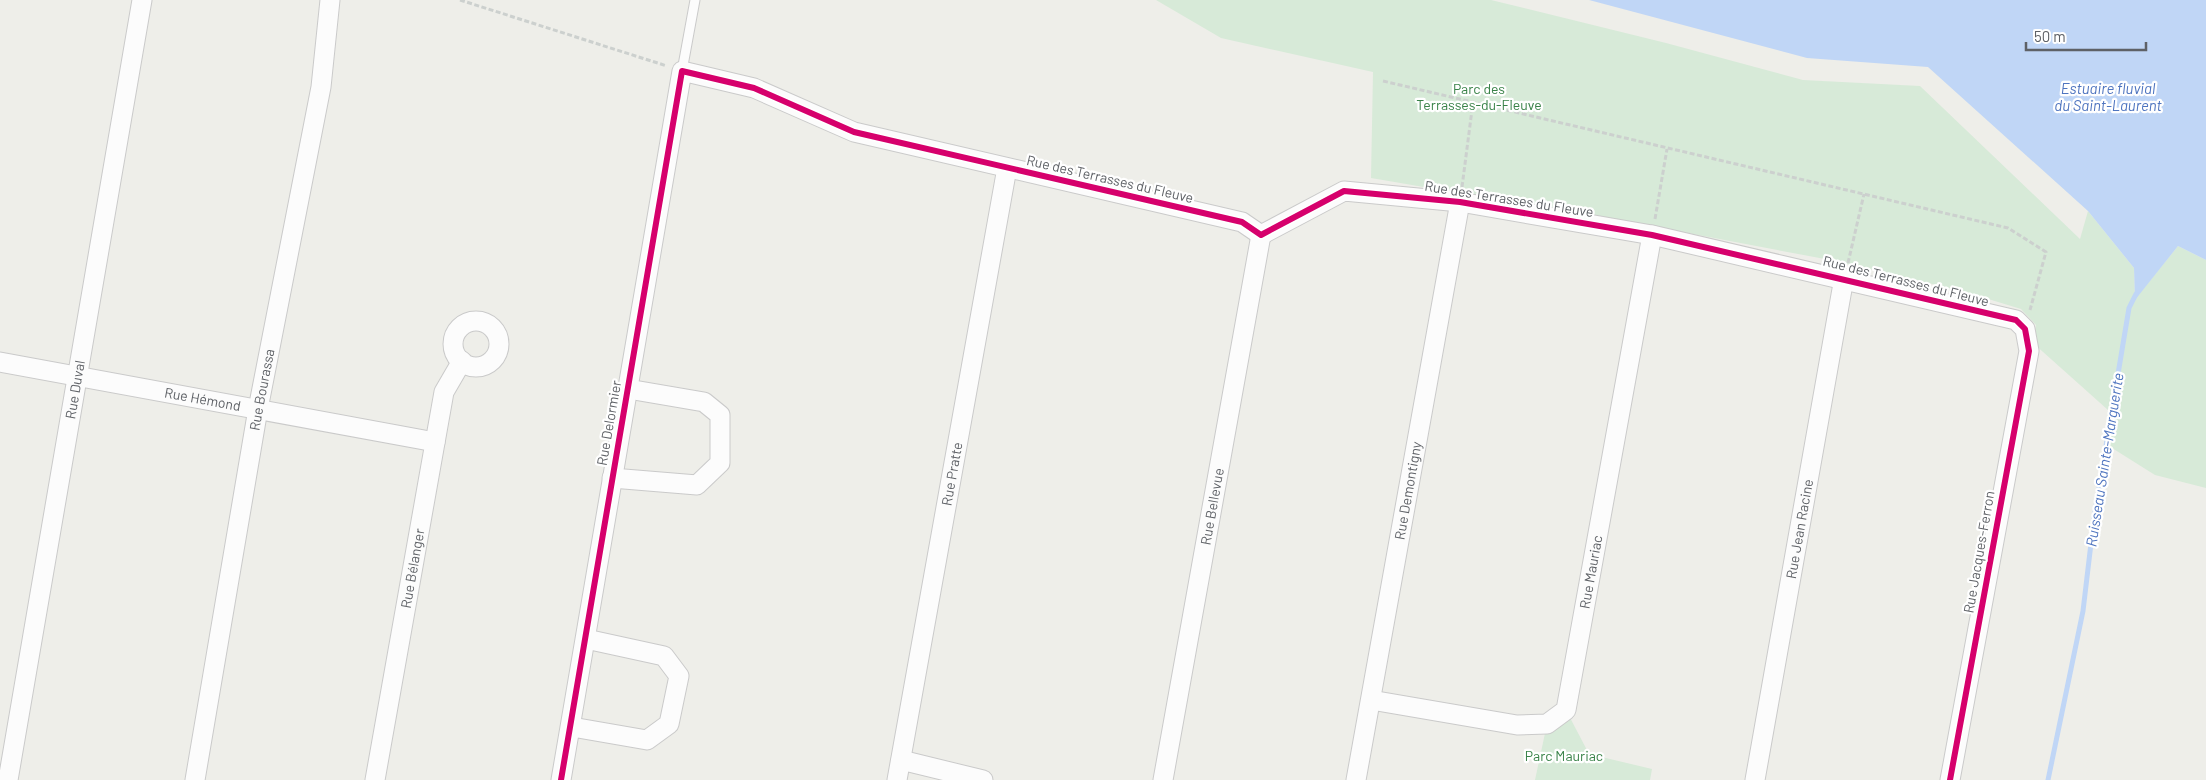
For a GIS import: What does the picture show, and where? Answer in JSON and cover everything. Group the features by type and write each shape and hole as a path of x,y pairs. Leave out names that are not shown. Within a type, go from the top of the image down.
{"street":[{"name":"Rue Duval","path":"8,780 142,0"},
{"name":"Rue Bourassa","path":"195,780 258,409 322,87 330,0"},
{"name":"Rue des Terrasses du Fleuve","path":"682,70 754,88 854,132 1242,222 1262,235 1344,191 1460,202 1652,235 1844,278 2016,320 2025,329"},
{"name":"Rue Delormier","path":"562,780 682,70"},
{"name":"Rue Pratte","path":"897,780 1007,168"},
{"name":"Rue Demontigny","path":"1356,780 1460,202"},
{"name":"Rue Bellevue","path":"1163,780 1262,235"},
{"name":"Rue Mauriac","path":"1371,700 1517,726 1547,724 1566,710 1652,235"},
{"name":"Rue Jean Racine","path":"1755,780 1844,278"},
{"name":"Rue Jacques-Ferron","path":"1950,780 2029,351 2025,329"},
{"name":"Rue Bélanger","path":"375,780 444,392 462,361"},
{"name":"Rue Hémond","path":"0,362 435,442"},
{"name":"Rue Delormier","path":"612,478 697,485 720,463 720,415 704,402 628,389"},
{"path":"572,726 647,740 669,724 679,676 664,656 586,639"},
{"path":"901,760 983,780"}],"lane":[{"path":"682,70 695,0"}],"path":[{"path":"460,0 682,70"},
{"path":"1383,81 2008,228 2046,252 2025,329"},
{"path":"1460,202 1474,102"},
{"path":"1652,235 1667,149"},
{"path":"1844,278 1864,194"}],"green space":[{"name":"Parc des Terrasses-du-Fleuve","path":"1156,0 1491,0 1666,43 1803,80 1920,86 2080,239 2088,211 2134,268 2135,299 2178,246 2206,260 2206,488 2155,475 2104,443 2108,410 2033,343 2036,325 2021,309 1962,291 1830,260 1635,223 1371,178 1373,72 1221,38"},
{"name":"Parc Mauriac","path":"1566,710 1589,754 1652,769 1650,780 1535,780 1547,724"}],"water":[{"name":"Estuaire fluvial du Saint-Laurent","path":"1589,0 2206,0 2206,260 2178,246 2135,300 2134,268 2088,211 1928,67 1807,58"}],"waterway":[{"name":"Ruisseau Sainte-Marguerite","path":"2048,780 2083,611 2094,518 2129,308 2136,294"}],"cycle path":[{"path":"561,780 682,71 754,88 854,132 1242,222 1261,235 1344,191 1460,202 1652,235 2016,320 2025,329 2029,351 1950,780"}]}
